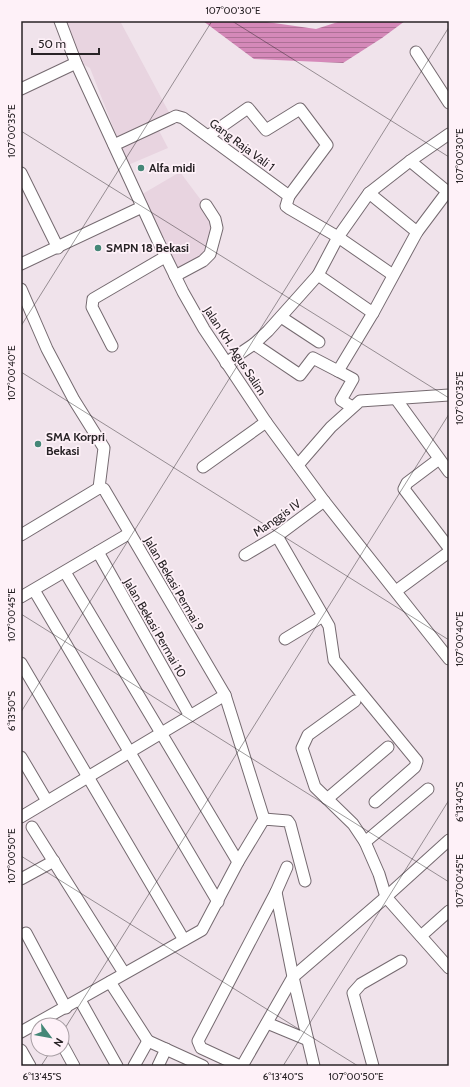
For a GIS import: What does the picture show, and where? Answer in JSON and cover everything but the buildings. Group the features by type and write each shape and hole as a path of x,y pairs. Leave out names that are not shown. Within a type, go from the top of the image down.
{"street":[{"name":"Jalan KH. Agus Salim","path":"60,21 76,63 165,257 192,309 226,363 298,466 449,659"},
{"path":"416,52 449,103"},
{"path":"21,89 76,63"},
{"path":"208,136 248,108 266,130 300,109 328,145 288,196 286,206 338,237 393,275"},
{"name":"Gang Raja Vali 1","path":"114,145 176,116 183,118 288,196"},
{"path":"226,363 254,344 318,275 338,237 369,194 410,161 449,134"},
{"path":"338,371 373,313 416,232 448,192 410,161"},
{"path":"21,173 58,248"},
{"path":"369,194 416,232"},
{"path":"174,276 203,261 210,254 217,228 215,219 206,205"},
{"path":"21,264 58,248 142,207"},
{"path":"112,346 92,307 93,299 165,257"},
{"path":"318,275 373,313"},
{"path":"21,289 51,355 74,400 104,448 100,488 21,535"},
{"path":"280,317 319,342"},
{"path":"254,344 300,375 313,358 352,379 341,400 352,407"},
{"path":"298,466 352,407 363,400 449,395"},
{"path":"396,398 449,472"},
{"path":"203,467 266,422"},
{"path":"439,459 407,483 404,489 449,548"},
{"name":"Jalan Bekasi Permai 9","path":"100,488 104,489 225,695 264,820"},
{"name":"Manggis IV","path":"245,555 277,536 324,501"},
{"path":"21,597 130,533"},
{"path":"277,536 331,631 331,650 334,660 417,763 415,767 374,802"},
{"name":"Jalan Bekasi Permai 10","path":"98,552 190,716"},
{"path":"396,591 449,552"},
{"path":"65,572 238,862"},
{"path":"34,590 218,902"},
{"path":"286,639 323,616"},
{"path":"21,663 184,940"},
{"path":"21,817 225,695"},
{"path":"355,701 308,735 303,743 302,748 312,781 326,799 353,824 365,842 379,874 386,898 449,968"},
{"path":"326,799 388,747"},
{"path":"21,757 47,801"},
{"path":"365,842 428,790"},
{"path":"56,1017 66,1008 124,973 204,929 238,862 264,820 289,822 305,881"},
{"path":"32,827 124,973"},
{"path":"287,867 276,892 198,1041 201,1048 241,1066 293,977 386,898 449,840"},
{"path":"21,879 54,861"},
{"path":"276,892 293,977 314,1066"},
{"path":"421,936 449,911"},
{"path":"26,933 66,1008"},
{"path":"373,1066 353,993 361,984 401,960"},
{"path":"110,982 148,1041 203,1066"},
{"path":"80,1000 117,1066"},
{"path":"267,1023 308,1040"},
{"path":"134,1066 148,1041"},
{"path":"158,1066 166,1049"},
{"path":"21,1050 30,1066"},
{"path":"69,1057 74,1066"}],"shaded area":[{"path":"61,21 120,21 172,118 156,125 168,148 128,165 90,68 75,60"},
{"path":"203,21 260,21 316,29 341,21 405,21 343,63 254,59"},
{"path":"180,172 215,219 210,254 175,276 139,196"}],"place":[{"name":"Alfa midi","path":"141,168"},
{"name":"SMPN 18 Bekasi","path":"98,248"},
{"name":"SMA Korpri Bekasi","path":"38,444"}]}
